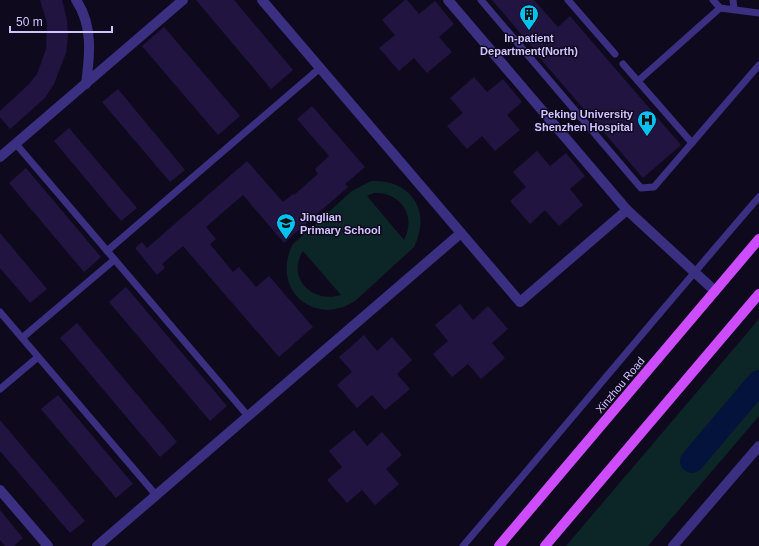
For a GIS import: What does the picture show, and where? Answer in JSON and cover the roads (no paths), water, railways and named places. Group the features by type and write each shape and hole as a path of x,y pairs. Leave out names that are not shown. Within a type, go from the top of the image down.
{"main road":[{"name":"Xinzhou Road","path":"499,546 759,239"},
{"path":"545,546 759,294"}],"street":[{"path":"76,0 88,26 90,55 86,84"},
{"path":"0,158 183,0"},
{"path":"262,0 520,302 627,210"},
{"path":"448,0 627,210 715,291"},
{"path":"97,546 461,233"},
{"path":"673,546 759,446"},
{"path":"0,490 48,546"}],"lane":[{"path":"481,0 641,188 654,187 759,65"},
{"path":"568,0 615,54"},
{"path":"713,0 720,8 759,13"},
{"path":"733,0 734,9"},
{"path":"638,81 720,8"},
{"path":"623,64 692,143"},
{"path":"107,251 320,68"},
{"path":"16,144 248,416"},
{"path":"463,546 759,197"},
{"path":"22,338 114,260"},
{"path":"0,312 156,495"},
{"path":"0,390 38,357"}],"waterway":[{"path":"692,461 759,382"}],"place":[{"name":"In-patient Department(North)","path":"529,31"},
{"name":"Peking University Shenzhen Hospital","path":"647,137"},
{"name":"Jinglian Primary School","path":"286,240"}]}
